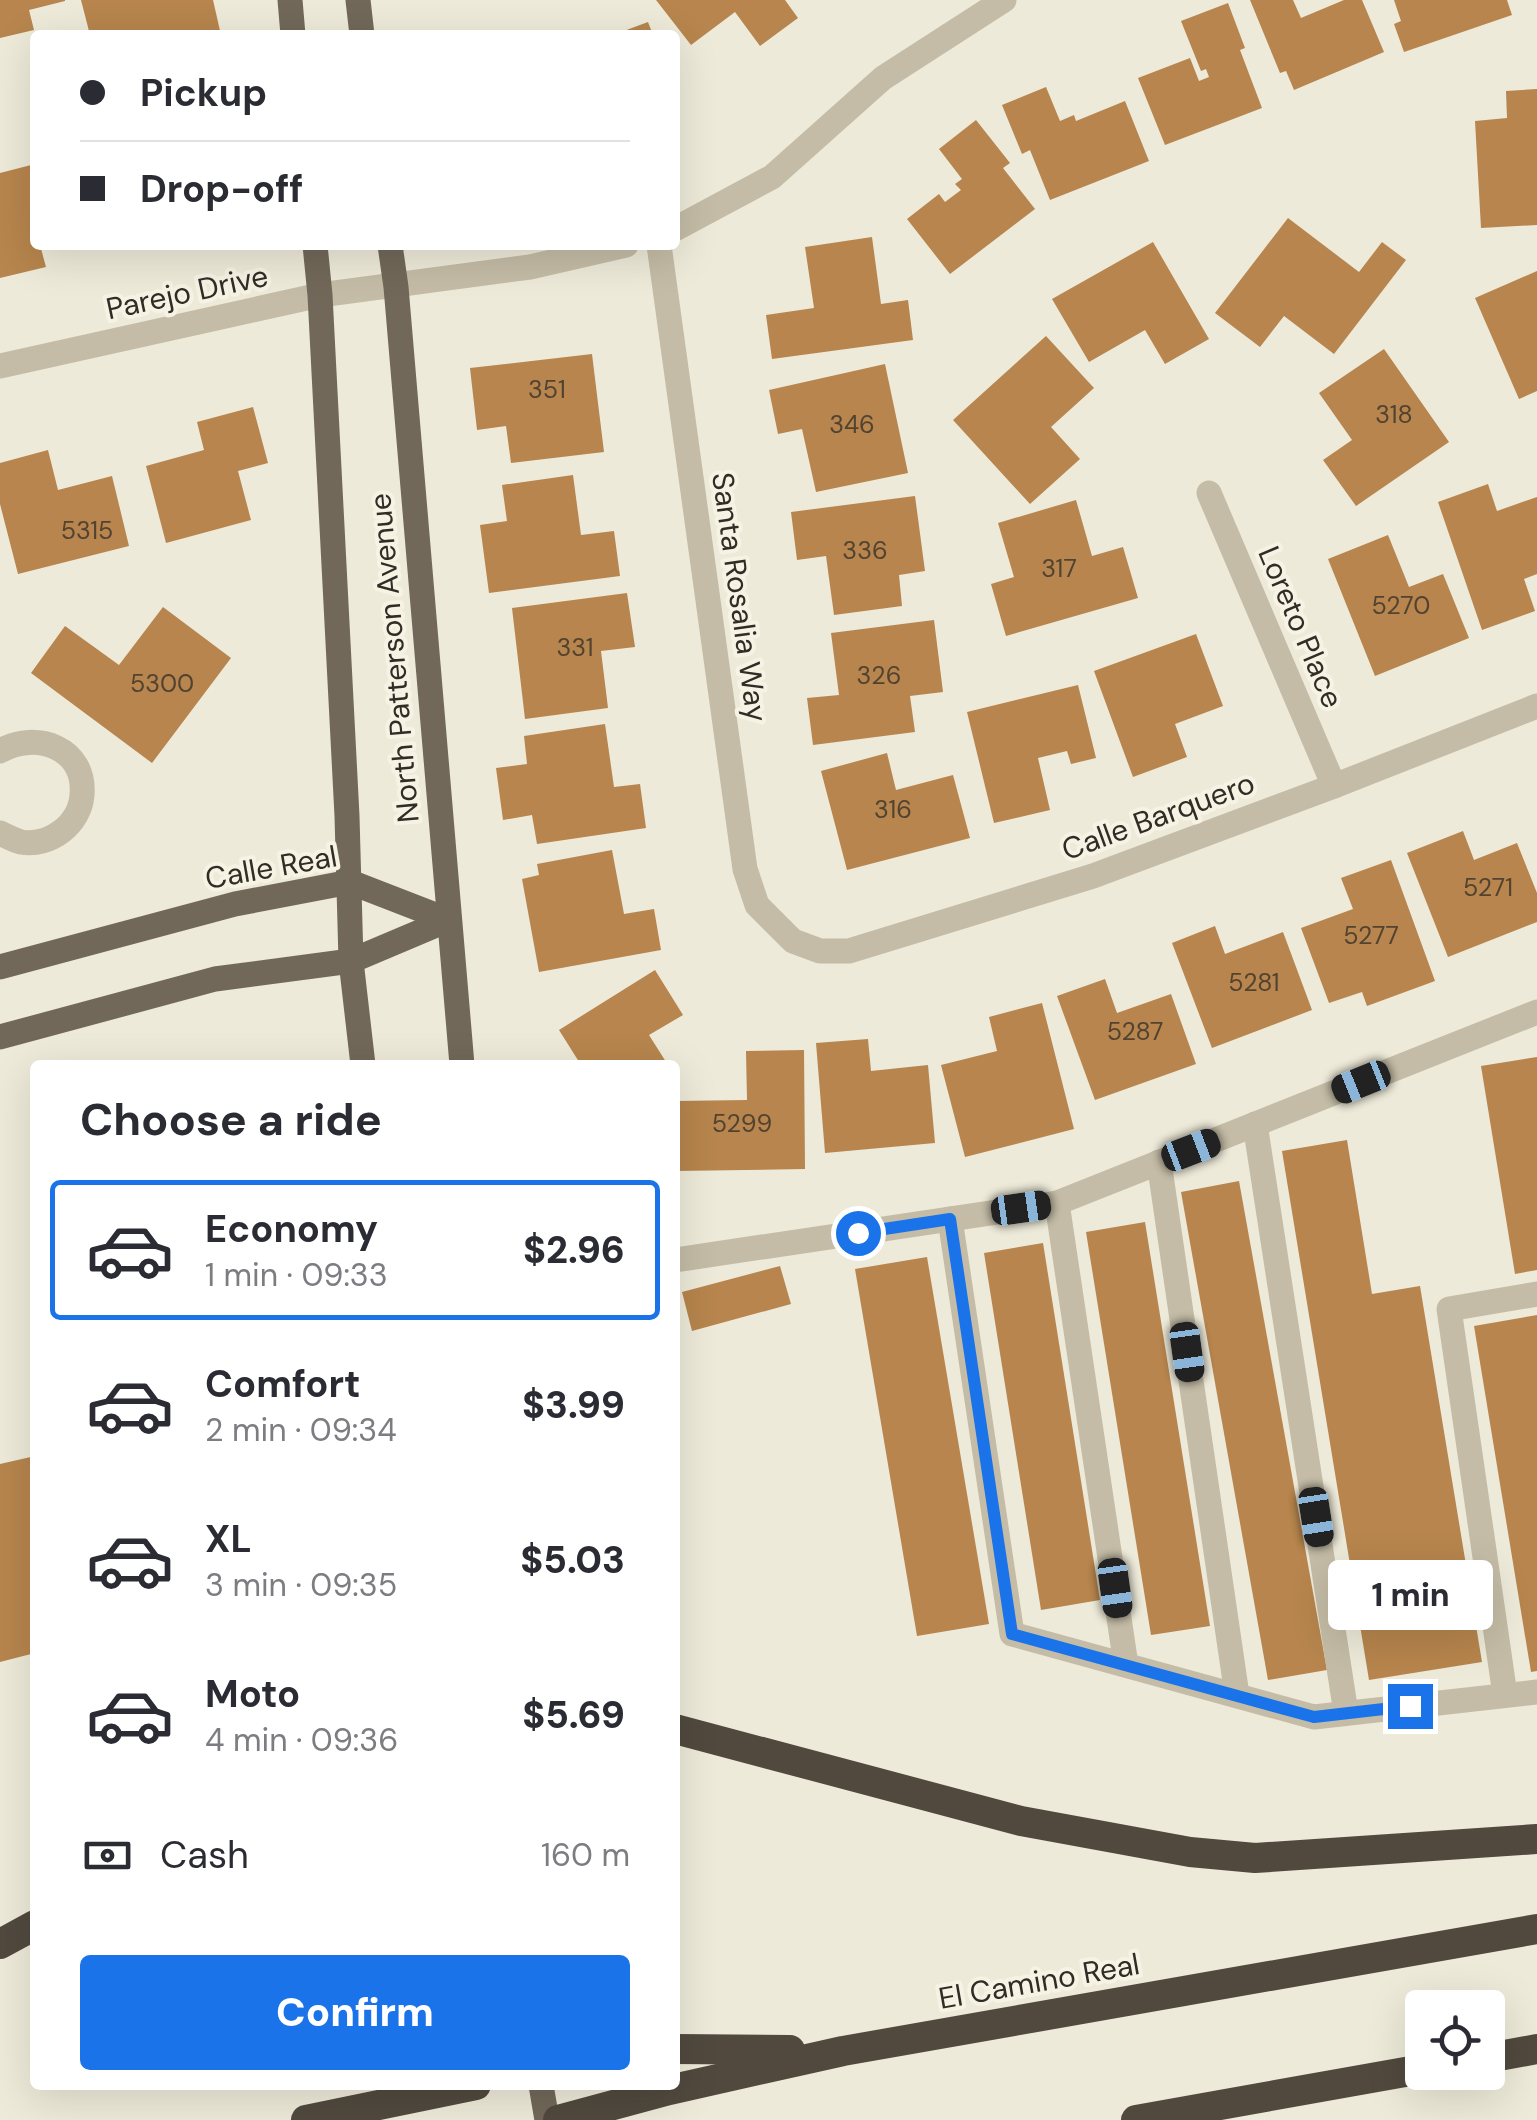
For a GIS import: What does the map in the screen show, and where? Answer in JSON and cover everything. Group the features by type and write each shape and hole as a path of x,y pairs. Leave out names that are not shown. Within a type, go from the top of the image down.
{"highway":[{"path":"680,1731 1021,1821 1190,1852 1256,1858 1537,1839"},
{"path":"0,1944 30,1928"},
{"name":"El Camino Real","path":"680,2088 844,2051 1537,1930"},
{"path":"680,2049 844,2051"},
{"path":"1505,2055 1537,2049"},
{"path":"1136,2120 1405,2073"},
{"path":"306,2120 452,2090"},
{"name":"El Camino Real","path":"558,2120 669,2090"}],"main road":[{"path":"290,0 293,30"},
{"path":"358,0 361,30"},
{"name":"North Patterson Avenue","path":"316,250 351,962 362,1060"},
{"name":"North Patterson Avenue","path":"391,250 462,1060"},
{"name":"Calle Real","path":"0,966 235,904 350,882 448,920"},
{"path":"0,1037 215,980 351,962 448,920"},
{"path":"542,2090 547,2120"}],"street":[{"path":"680,225 772,176 883,78 1004,0"},
{"name":"Parejo Drive","path":"0,366 320,295 530,267 604,250"},
{"name":"Santa Rosalia Way","path":"660,250 745,869 757,905 793,941"},
{"name":"Loreto Place","path":"1209,493 1334,786"},
{"name":"Calle Barquero","path":"793,941 820,951 849,950 1093,876 1537,706"},
{"path":"0,751 29,741 59,748 80,776 82,794 69,826 56,836 22,842 0,832"},
{"path":"680,1259 1057,1203 1537,1012"},
{"path":"1255,1124 1346,1713"},
{"path":"1159,1162 1236,1695"},
{"path":"1057,1203 1126,1665"},
{"path":"950,1219 1012,1634 1314,1717 1537,1692"},
{"path":"1506,1695 1449,1309 1537,1294"}],"building":[{"path":"0,0 65,0 29,10 34,30 0,38"},
{"path":"81,0 213,0 220,30 89,30"},
{"path":"656,0 785,0 798,18 760,46 735,12 691,45"},
{"path":"1250,0 1293,0 1301,18 1344,0 1362,0 1384,52 1294,90 1286,71 1280,73"},
{"path":"1394,0 1507,0 1512,15 1404,52 1394,24 1401,21"},
{"path":"1228,3 1245,48 1240,50 1262,108 1165,145 1138,78 1190,58 1199,81 1209,77 1206,69 1201,71 1181,21"},
{"path":"648,22 651,30 626,30"},
{"path":"1046,87 1060,121 1074,115 1076,121 1125,101 1149,161 1050,200 1030,150 1022,154 1002,105"},
{"path":"1537,89 1537,225 1481,228 1475,121 1507,118 1506,91"},
{"path":"976,120 1010,163 1003,168 1035,209 950,274 907,219 939,194 945,202 961,190 955,184 962,179 939,149"},
{"path":"30,165 30,250 41,250 46,267 0,278 0,173"},
{"path":"1288,218 1359,272 1382,242 1406,260 1334,354 1284,316 1260,347 1215,313"},
{"path":"872,237 881,304 908,300 913,340 772,359 766,315 814,308 805,247"},
{"path":"1153,242 1209,339 1165,364 1145,330 1089,362 1052,299"},
{"path":"1537,271 1537,391 1519,399 1475,298"},
{"path":"1046,336 1094,388 1051,427 1080,459 1030,504 953,420"},
{"path":"1384,349 1449,442 1356,506 1323,460 1352,440 1319,393"},
{"path":"592,354 604,452 511,463 506,426 477,430 470,368"},
{"path":"885,364 908,473 816,492 802,429 778,434 769,390"},
{"path":"253,407 268,463 238,471 251,520 166,543 146,466 204,450 197,422"},
{"path":"48,450 58,490 112,476 129,546 18,574 0,504 0,463"},
{"path":"573,475 581,535 614,531 620,576 489,593 480,525 507,521 502,485"},
{"path":"1488,484 1497,511 1537,497 1537,574 1524,579 1535,611 1482,630 1438,502"},
{"path":"915,496 925,571 899,575 902,606 834,615 826,556 797,560 791,512"},
{"path":"1076,500 1092,556 1123,547 1138,598 1006,636 991,584 1014,577 998,523"},
{"path":"1388,535 1409,587 1443,574 1469,638 1375,676 1328,559"},
{"path":"627,593 635,647 601,651 608,708 525,719 512,608"},
{"path":"163,607 231,658 152,763 31,673 65,626 119,665"},
{"path":"934,620 943,692 910,696 915,732 813,745 807,698 839,695 831,633"},
{"path":"1196,634 1223,706 1175,724 1187,757 1133,777 1094,671"},
{"path":"1078,685 1096,758 1071,764 1067,751 1038,758 1050,810 994,823 967,712"},
{"path":"605,724 614,787 640,784 646,828 537,844 532,815 503,820 496,768 527,764 524,736"},
{"path":"887,753 896,790 953,775 970,838 847,870 821,771"},
{"path":"1463,831 1474,860 1517,843 1537,893 1537,922 1448,957 1407,853"},
{"path":"612,850 624,914 654,909 661,950 539,972 522,879 539,875 537,864"},
{"path":"1391,860 1435,981 1367,1006 1362,992 1329,1003 1301,928 1353,909 1341,878"},
{"path":"1215,926 1225,954 1283,932 1312,1010 1212,1048 1172,943"},
{"path":"655,970 683,1015 649,1035 665,1060 578,1060 559,1030"},
{"path":"1105,979 1117,1013 1171,994 1196,1064 1095,1100 1057,996"},
{"path":"1042,1003 1074,1129 965,1157 941,1065 997,1051 989,1017"},
{"path":"868,1039 871,1071 928,1065 935,1143 825,1153 816,1043"},
{"path":"804,1050 805,1169 680,1171 680,1101 747,1100 746,1051"},
{"path":"1537,1057 1537,1270 1515,1274 1481,1066"},
{"path":"1347,1140 1372,1294 1420,1286 1482,1662 1369,1680 1282,1151"},
{"path":"1239,1181 1327,1670 1268,1680 1181,1192"},
{"path":"1145,1222 1210,1626 1151,1635 1086,1232"},
{"path":"1043,1243 1100,1600 1041,1610 984,1253"},
{"path":"927,1257 989,1624 917,1636 855,1269"},
{"path":"780,1266 791,1304 692,1331 682,1292"},
{"path":"1537,1315 1537,1671 1531,1672 1474,1326"},
{"path":"30,1457 30,1654 0,1662 0,1464"}],"route":[{"path":"858,1233 950,1219 1012,1634 1314,1717 1410,1706"}]}
